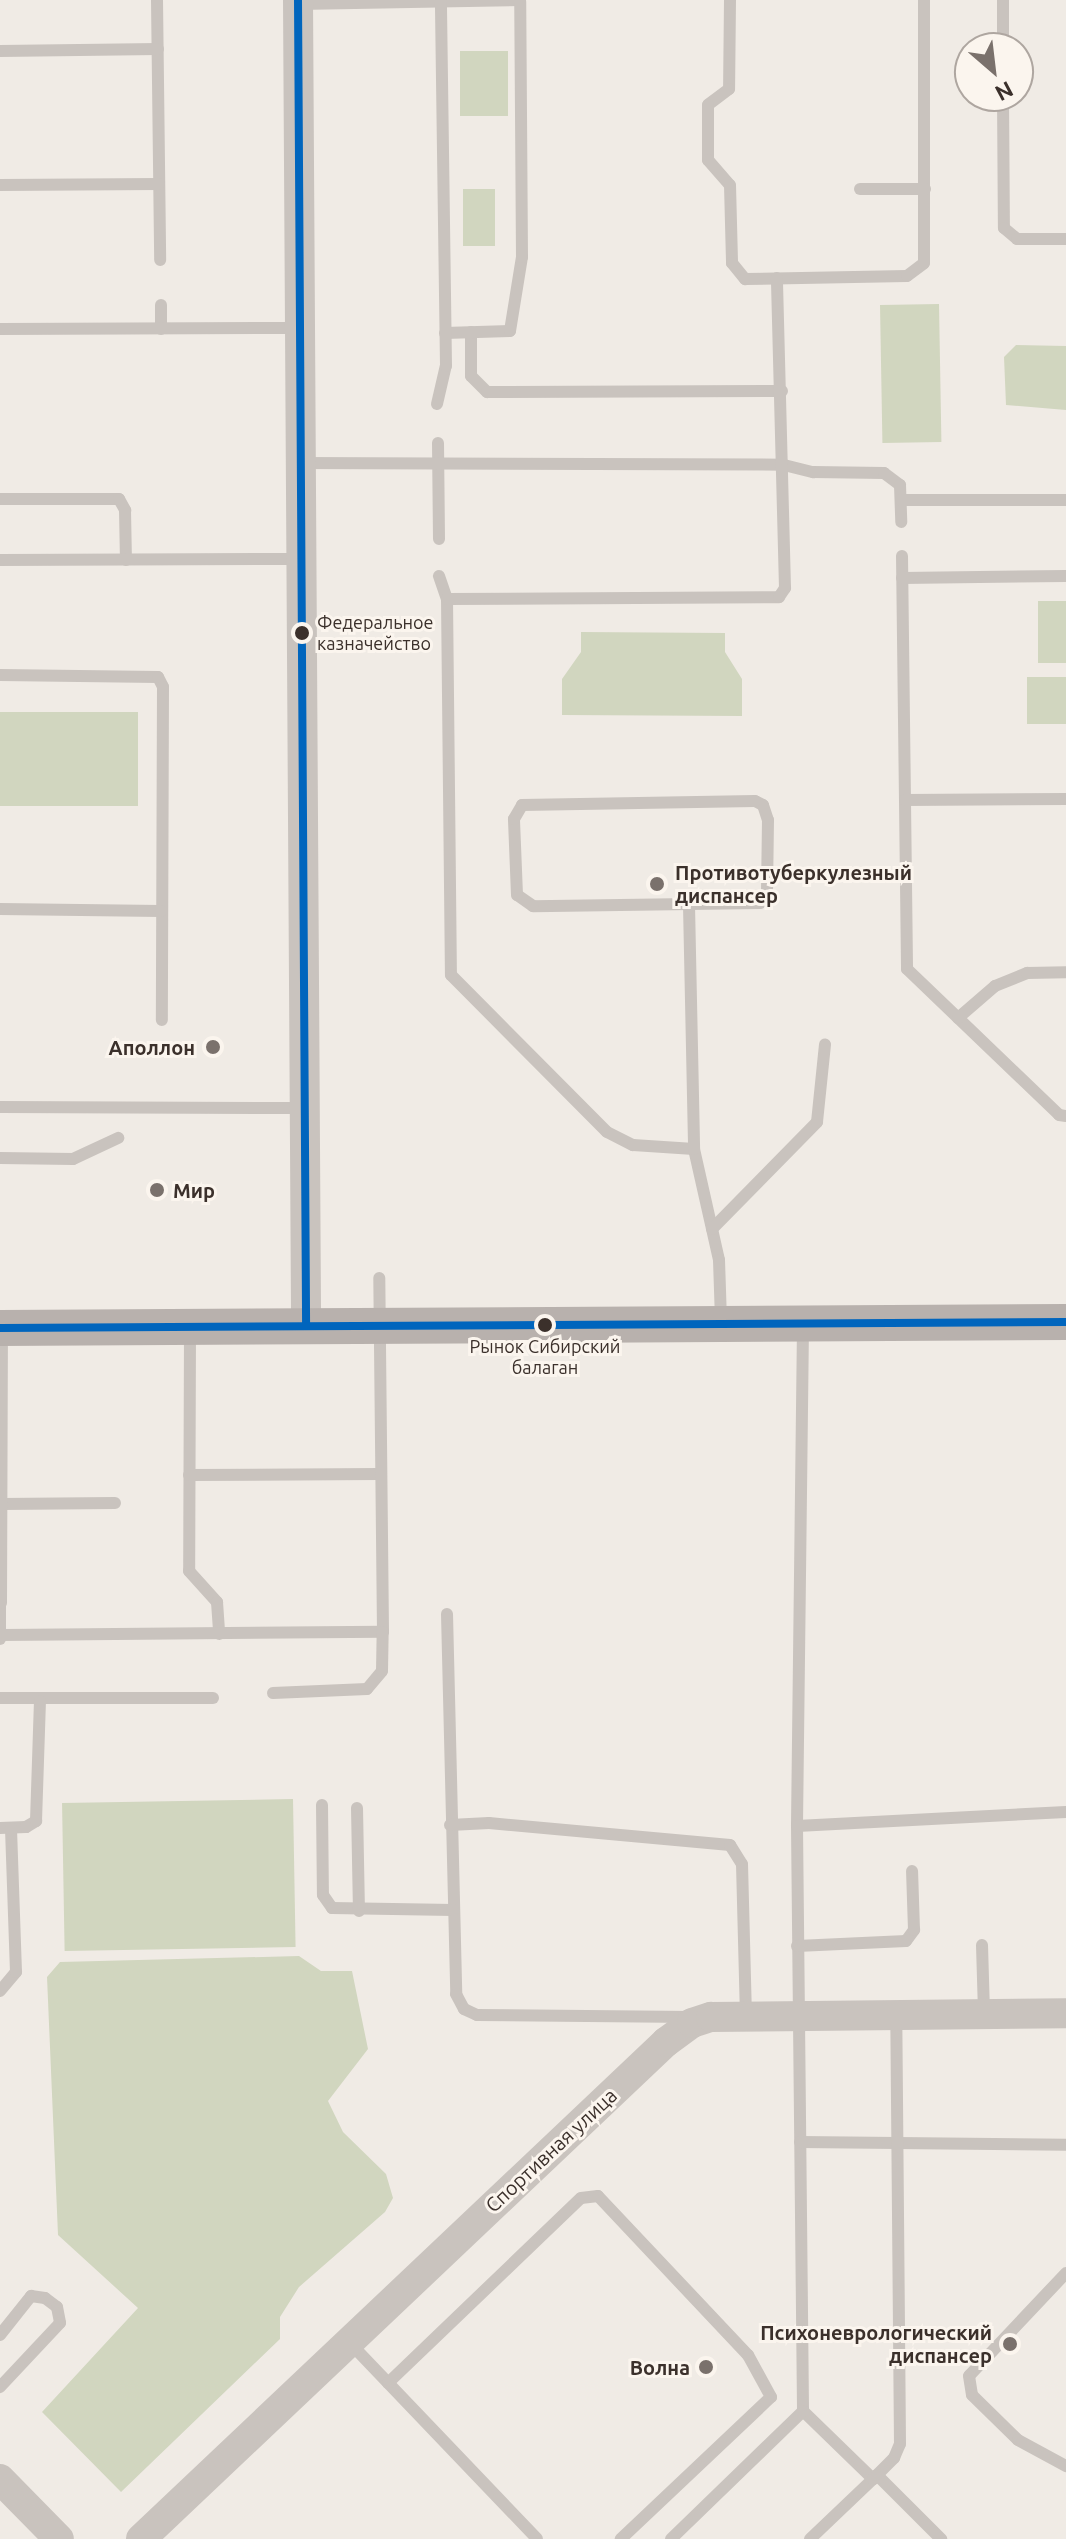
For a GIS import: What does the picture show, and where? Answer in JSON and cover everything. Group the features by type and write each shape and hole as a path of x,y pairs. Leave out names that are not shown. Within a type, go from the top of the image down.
{"main road":[{"path":"1,1328 1066,1322"}],"street":[{"path":"298,2 306,1326"},
{"name":"Спортивная улица","path":"141,2539 666,2042 692,2023 711,2017 746,2016 1066,2013"},
{"path":"0,2479 59,2539"}],"lane":[{"path":"157,0 160,260"},
{"path":"730,0 729,89 708,105 708,160 730,185 733,270 745,279 907,276 918,271 925,254 924,0"},
{"path":"1003,0 1003,32"},
{"path":"298,2 520,1 522,257 510,331 445,333"},
{"path":"437,404 445,333 441,2"},
{"path":"0,51 158,49"},
{"path":"1003,112 1004,228 1017,239 1066,239"},
{"path":"0,185 159,184"},
{"path":"860,189 925,189"},
{"path":"447,599 779,597 785,588 777,278"},
{"path":"161,305 161,329"},
{"path":"0,329 299,328"},
{"path":"471,332 471,376 487,392 782,391"},
{"path":"438,443 439,539"},
{"path":"300,463 784,465 813,472 891,475 900,485 901,522"},
{"path":"0,499 119,499 125,510 126,560"},
{"path":"901,500 1066,500"},
{"path":"902,556 907,969 1066,1116"},
{"path":"0,560 301,559"},
{"path":"439,576 447,599 451,975 607,1132 633,1145 694,1149"},
{"path":"902,578 1066,576"},
{"path":"0,675 158,677 163,687 162,1020"},
{"path":"905,800 1066,799"},
{"path":"755,801 763,805 768,820 765,900 689,905 524,903 515,886 516,810 531,802 755,801"},
{"path":"689,905 694,1149 719,1260 721,1324"},
{"path":"0,909 161,911"},
{"path":"958,1018 995,986 1027,973 1066,972"},
{"path":"712,1229 817,1122 825,1044"},
{"path":"0,1107 303,1108"},
{"path":"0,1158 73,1159 118,1138"},
{"path":"273,1693 367,1689 382,1671 379,1278"},
{"path":"671,2539 803,2411 797,1826 803,1323"},
{"path":"190,1327 189,1571 217,1602 219,1634"},
{"path":"1,1328 1,1637 383,1632"},
{"path":"189,1475 379,1474"},
{"path":"2,1504 115,1503"},
{"path":"447,1614 456,1994 464,2009 477,2015 711,2017"},
{"path":"0,1698 40,1701 213,1698"},
{"path":"0,1991 16,1972 6,1828 32,1825 38,1815 40,1701"},
{"path":"322,1805 323,1895 332,1908 359,1911 453,1910"},
{"path":"357,1808 359,1911"},
{"path":"797,1826 1066,1812"},
{"path":"450,1825 489,1823 730,1845 742,1864 746,2016"},
{"path":"797,1946 906,1941 914,1930 912,1871"},
{"path":"982,1945 984,2013"},
{"path":"810,2539 875,2477 900,2444 900,2146 896,2014"},
{"path":"800,2142 900,2146 1066,2145"},
{"path":"388,2383 581,2198 598,2196 748,2355 771,2397 621,2539"},
{"path":"1066,2273 969,2376 972,2395 1018,2440 1066,2466"},
{"path":"0,2335 31,2296 45,2298 57,2307 60,2323 0,2387"},
{"path":"349,2342 537,2539"},
{"path":"803,2411 941,2539"}],"green space":[{"path":"460,51 508,51 508,116 460,116"},
{"path":"463,189 495,189 495,246 463,246"},
{"path":"939,304 941,442 882,443 880,305"},
{"path":"1016,345 1066,346 1066,410 1006,405 1004,357"},
{"path":"1038,601 1066,601 1066,663 1038,663"},
{"path":"581,632 725,633 725,652 742,679 742,716 562,715 562,679 581,652"},
{"path":"1027,677 1066,677 1066,724 1027,724"},
{"path":"0,712 138,712 138,806 0,806"},
{"path":"293,1799 296,1947 65,1951 62,1803"},
{"path":"299,1956 321,1971 352,1971 368,2049 328,2101 343,2132 386,2174 393,2198 385,2212 299,2287 280,2317 280,2339 121,2492 42,2412 138,2308 58,2235 47,1977 60,1962"}],"transit line":[{"path":"298,0 306,1326"},
{"path":"0,1328 1066,1322"}],"place":[{"name":"Федеральное казначейство","path":"302,633"},
{"name":"Противотуберкулезный диспансер","path":"657,884"},
{"name":"Аполлон","path":"213,1047"},
{"name":"Мир","path":"157,1190"},
{"name":"Рынок Сибирский балаган","path":"545,1325"},
{"name":"Психоневрологический диспансер","path":"1010,2344"},
{"name":"Волна","path":"706,2367"}]}
